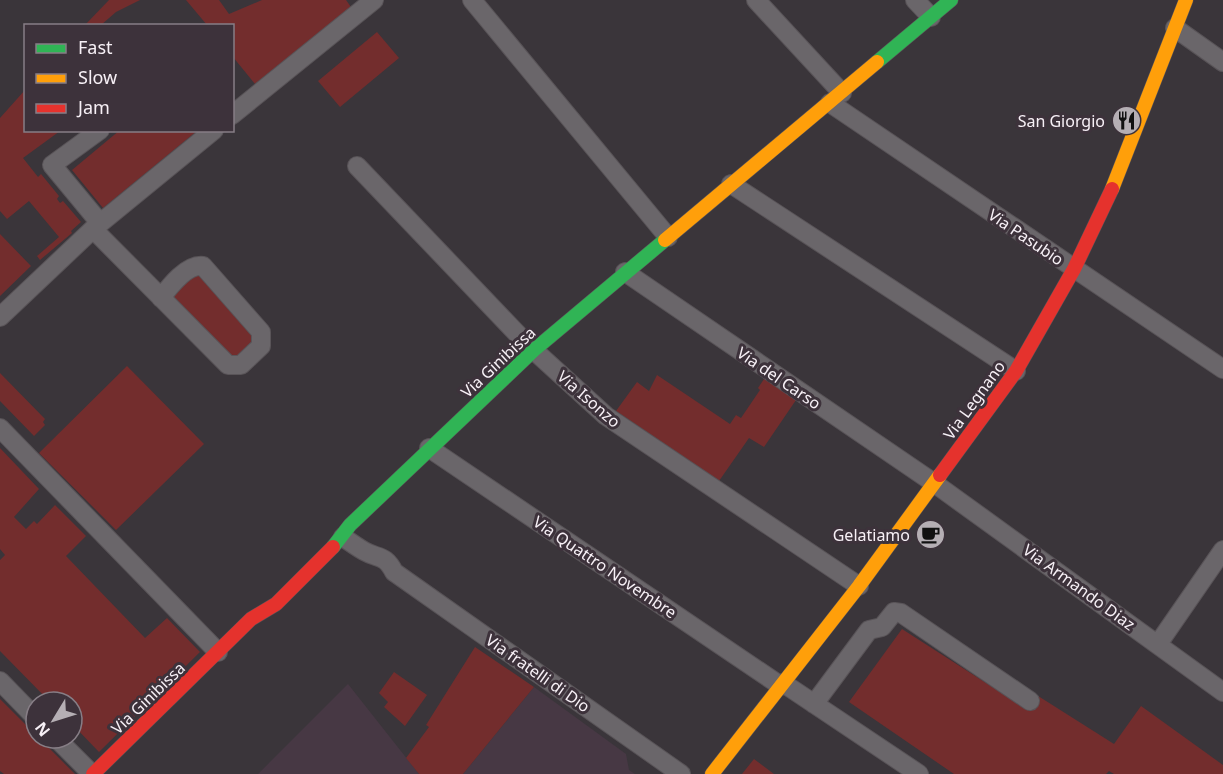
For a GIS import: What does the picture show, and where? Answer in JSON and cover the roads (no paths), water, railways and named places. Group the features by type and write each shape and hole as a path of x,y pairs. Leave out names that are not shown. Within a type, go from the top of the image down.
{"street":[{"path":"234,114 374,0"},
{"path":"472,0 668,237"},
{"name":"Via Pasubio","path":"756,0 836,98 1074,269 1223,369"},
{"path":"915,0 931,17"},
{"name":"Via Ginibissa","path":"93,774 251,619 276,604 343,537 350,525 534,350 951,0"},
{"name":"Via Legnano","path":"712,774 859,586 1016,371 1074,269 1117,177 1186,0"},
{"path":"1175,28 1223,62"},
{"path":"97,132 52,165 97,226 161,298 228,365 242,365 261,346 261,332 204,266 197,265 190,270 161,298"},
{"path":"0,317 97,226 212,132"},
{"name":"Via Isonzo","path":"357,166 534,350 606,416 859,586"},
{"path":"731,184 1016,371"},
{"name":"Via del Carso","path":"625,272 934,483"},
{"path":"0,428 218,652"},
{"name":"Via Quattro Novembre","path":"429,448 919,774"},
{"name":"Via Armando Diaz","path":"934,483 1223,692"},
{"name":"Via fratelli di Dio","path":"343,537 366,553 376,554 389,563 394,572 681,774"},
{"path":"1158,644 1223,550"},
{"path":"814,704 869,630 882,627 894,612 901,613 1030,701"},
{"path":"0,681 24,705"},
{"path":"68,750 93,774"}],"place":[{"name":"San Giorgio","path":"1126,121"},
{"name":"Gelatiamo","path":"931,535"}]}
